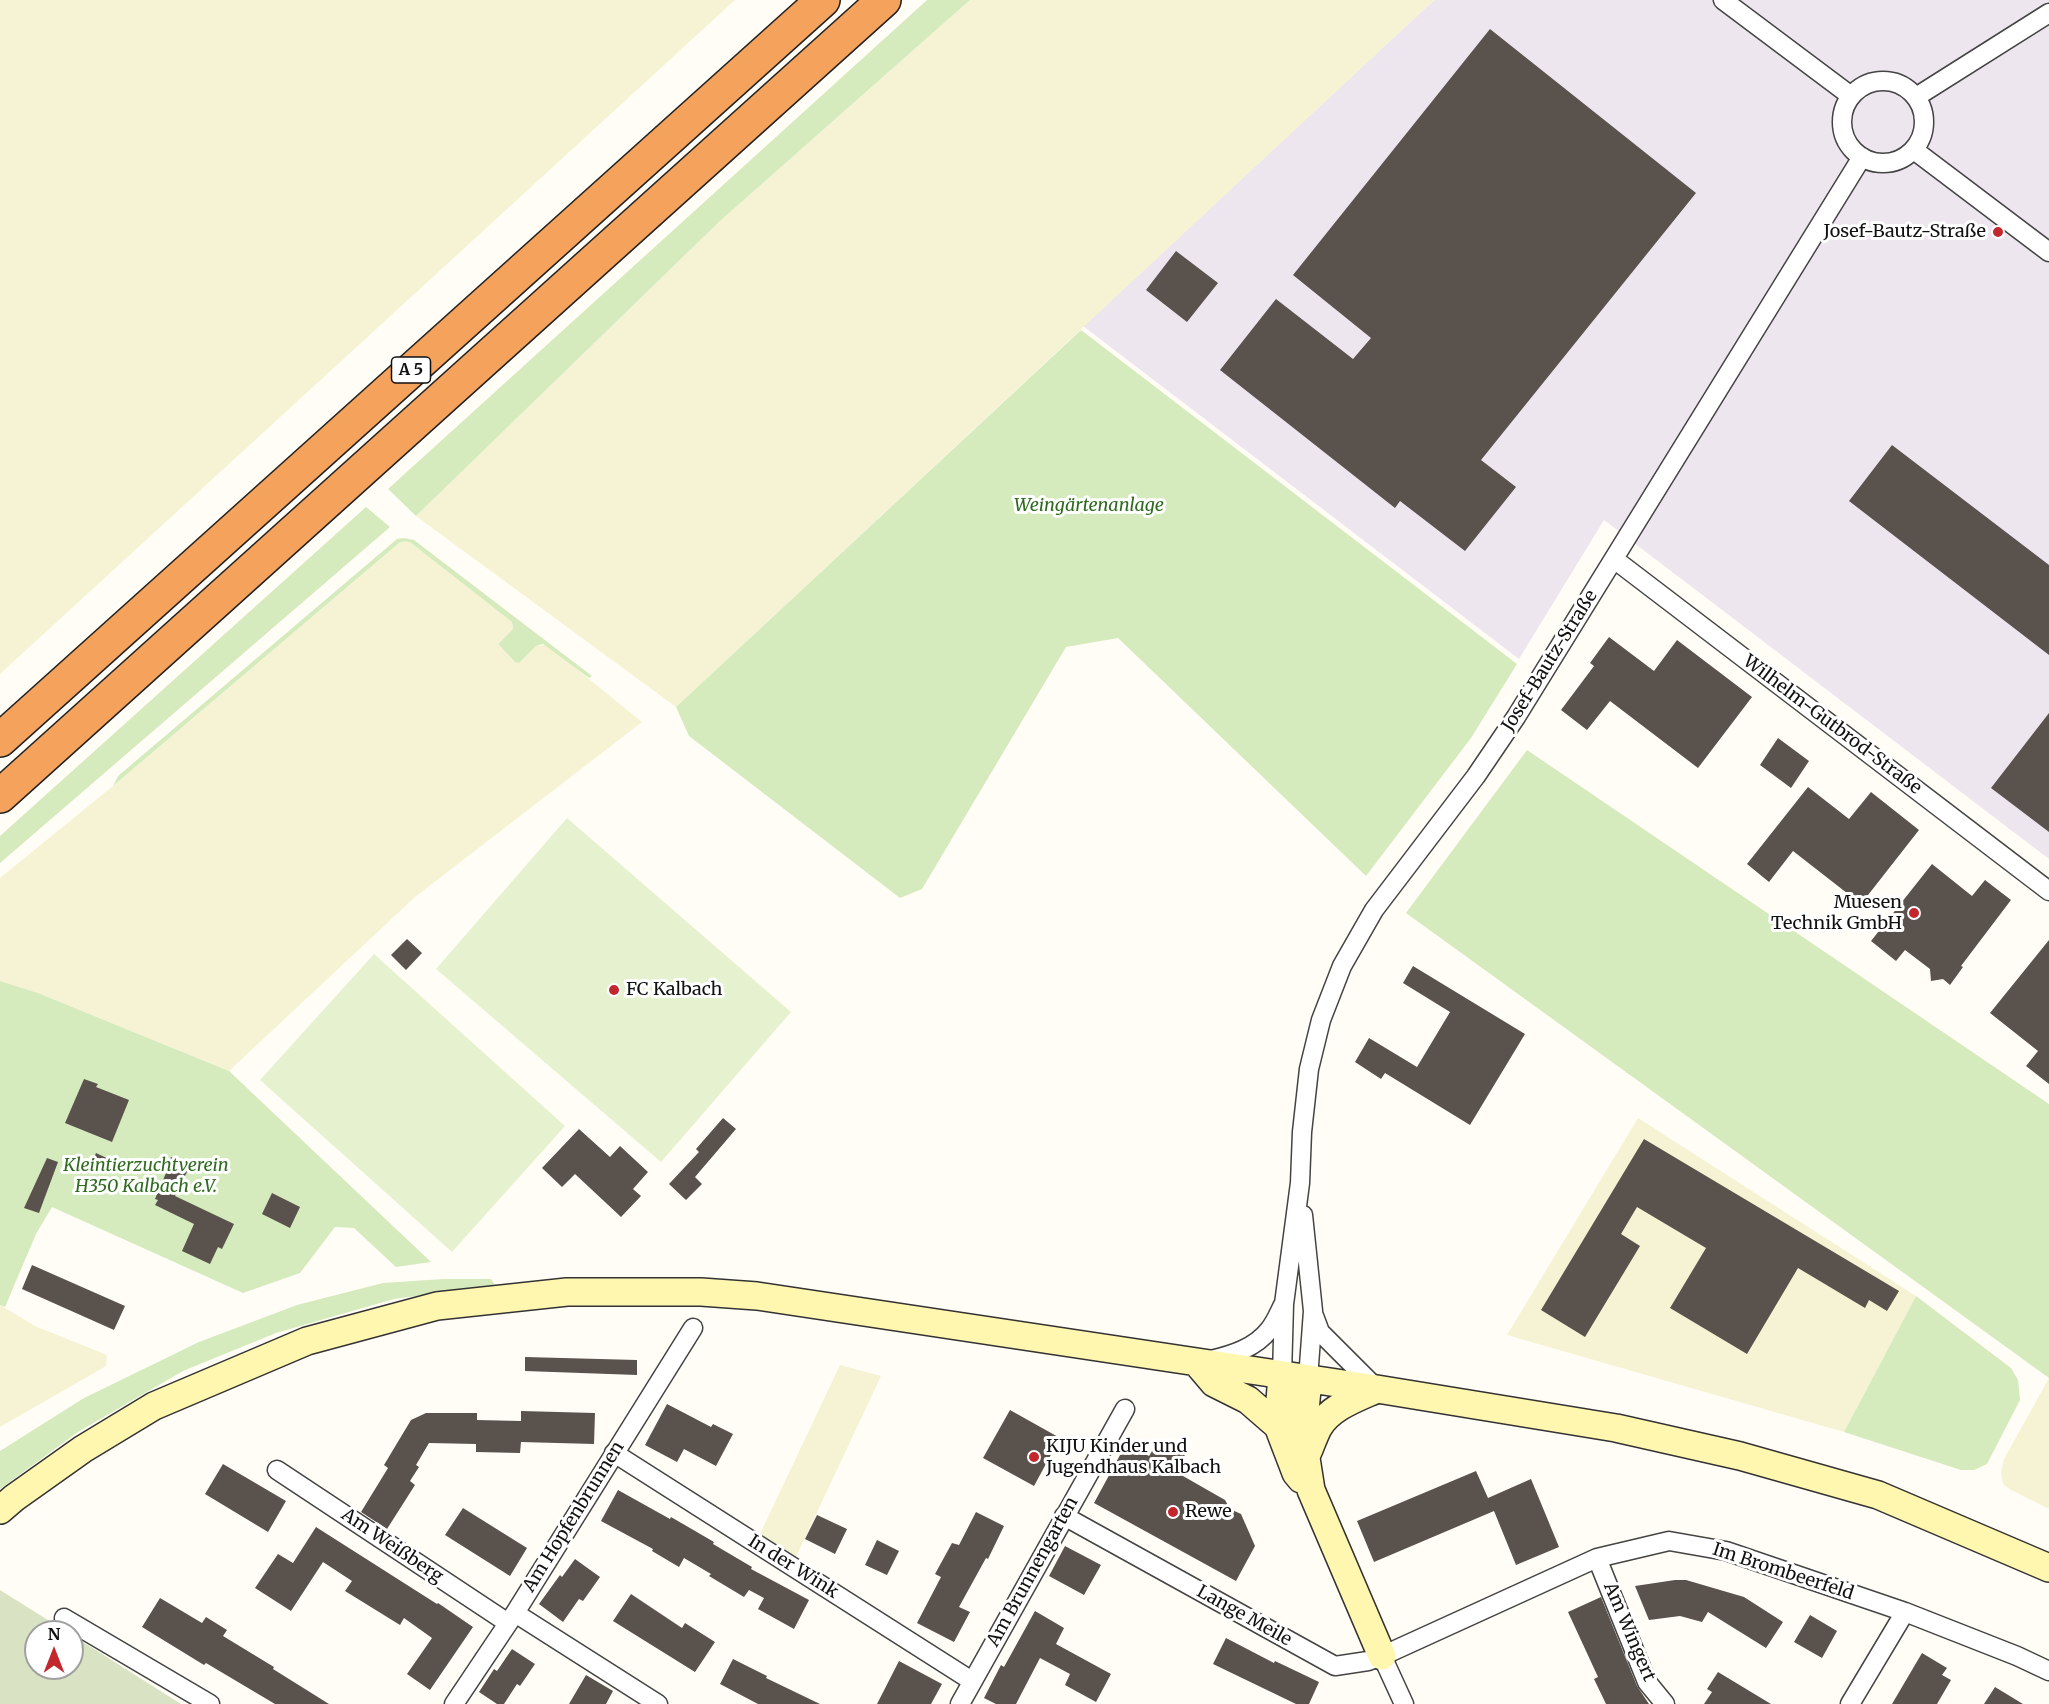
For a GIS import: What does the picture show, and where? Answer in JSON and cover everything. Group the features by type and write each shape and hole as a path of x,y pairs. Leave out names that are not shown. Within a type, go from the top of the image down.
{"highway":[{"name":"A 5","path":"0,740 823,0"},
{"name":"A 5","path":"0,796 884,0"}],"main road":[{"path":"0,1510 83,1449 154,1406 307,1341 437,1306 567,1292 700,1292 757,1296 1377,1389 1616,1428 1740,1456 1878,1495 2049,1568"},
{"name":"Josef-Bautz-Straße","path":"1197,1363 1214,1383 1248,1400 1278,1426 1296,1473 1311,1490"},
{"name":"Josef-Bautz-Straße","path":"1278,1426 1295,1377"},
{"name":"Josef-Bautz-Straße","path":"1295,1377 1304,1421 1311,1490 1382,1656"},
{"path":"1306,1458 1319,1426 1324,1421 1346,1403 1377,1389"}],"street":[{"path":"1723,0 1851,96"},
{"path":"1916,97 2049,13"},
{"path":"1887,81 1904,87 1916,97 1922,110 1924,130 1914,150 1896,162 1876,164 1862,157 1844,138 1842,118 1851,96 1865,85 1887,81"},
{"path":"1914,150 2049,252"},
{"name":"Josef-Bautz-Straße","path":"1295,1377 1284,1304 1300,1183 1302,1132 1309,1069 1322,1020 1342,966 1374,910 1476,776 1516,717 1862,157"},
{"name":"Wilhelm-Gutbrod-Straße","path":"1614,559 2049,891"},
{"name":"Josef-Bautz-Straße","path":"1300,1183 1313,1311 1320,1332 1377,1389"},
{"name":"Josef-Bautz-Straße","path":"1197,1363 1228,1356 1251,1346 1269,1331 1284,1304"},
{"name":"Josef-Bautz-Straße","path":"1295,1377 1313,1311"},
{"name":"Am Hopfenbrunnen","path":"454,1704 511,1618 693,1328"},
{"name":"Am Brunnengarten","path":"960,1704 1125,1409"},
{"name":"In der Wink","path":"614,1453 972,1681"},
{"name":"Am Weißberg","path":"277,1470 511,1618 658,1704"},
{"name":"Lange Meile","path":"1064,1516 1335,1666 1368,1661 1382,1656"},
{"name":"Im Brombeerfeld","path":"1382,1656 1597,1558 1669,1541 1726,1551 1905,1612 2049,1671"},
{"name":"Am Wingert","path":"1597,1558 1647,1682 1665,1704"},
{"path":"1850,1704 1905,1612"},
{"path":"64,1618 210,1704"},
{"path":"1382,1656 1404,1704"}],"shaded area":[{"path":"0,0 735,0 0,674"},
{"path":"970,0 1434,0 676,707 416,516 720,221"},
{"path":"1434,0 2049,0 2049,859 1604,520 1519,659 1083,326"},
{"path":"405,541 411,543 512,622 513,629 498,644 515,662 519,663 536,646 547,645 642,722 415,897 229,1071 38,993 0,981 0,878 113,786 399,543"},
{"path":"1638,1118 1916,1296 1844,1432 1507,1335"},
{"path":"0,1305 35,1326 107,1355 106,1366 0,1427"},
{"path":"840,1365 881,1376 795,1559 759,1536"},
{"path":"2049,1378 2049,1509 2003,1484 2001,1472 2004,1459"}],"green space":[{"path":"927,0 970,0 720,221 416,516 388,489"},
{"name":"Weingärtenanlage","path":"1081,330 1517,664 1471,738 1366,876 1118,638 1066,647 922,889 900,898 689,736 676,707"},
{"path":"366,507 390,527 0,863 0,836"},
{"path":"397,539 414,540 592,676 589,678 543,644 536,646 519,663 515,662 498,644 513,629 512,622 411,543 405,541 399,543 113,786 118,776"},
{"path":"1527,750 2049,1104 2049,1378 1406,913"},
{"name":"FC Kalbach","path":"567,818 791,1012 661,1162 436,969"},
{"path":"374,954 565,1126 452,1252 260,1080"},
{"name":"Kleintierzuchtverein H350 Kalbach e.V.","path":"0,981 38,993 229,1071 431,1262 396,1267 354,1228 335,1227 300,1273 243,1293 52,1207 36,1234 5,1307 0,1305"},
{"path":"491,1279 495,1285 394,1299 276,1333 183,1371 78,1432 0,1489 0,1451 84,1398 199,1342 297,1305 383,1283"},
{"path":"1916,1296 2011,1368 2018,1380 2020,1400 1987,1464 1974,1470 1961,1470 1844,1432"},
{"path":"0,1590 48,1620 24,1620 24,1680 84,1680 84,1643 181,1704 0,1704"}],"building":[{"path":"1490,29 1696,193 1481,460 1516,487 1465,551 1400,501 1395,508 1220,370 1276,299 1353,359 1371,338 1293,275"},
{"path":"1176,251 1218,283 1187,322 1146,290"},
{"path":"1892,445 2049,565 2049,655 1849,501"},
{"path":"1609,637 1654,671 1677,640 1752,697 1698,768 1610,701 1587,730 1561,710 1594,666 1590,663"},
{"path":"2049,713 2049,832 1991,788"},
{"path":"1778,738 1809,761 1791,788 1760,765"},
{"path":"1808,787 1849,819 1871,792 1919,830 1861,904 1793,851 1769,882 1747,864"},
{"path":"1932,864 1972,896 1985,880 2011,900 1961,966 1963,967 1950,985 1943,979 1931,981 1930,969 1905,950 1896,961 1871,941"},
{"path":"407,939 422,953 406,970 391,955"},
{"path":"2049,940 2049,1084 2026,1066 2038,1051 1990,1013"},
{"path":"1413,966 1525,1034 1470,1125 1385,1073 1381,1079 1355,1062 1369,1038 1417,1067 1450,1012 1403,983"},
{"path":"84,1079 98,1084 96,1087 129,1100 112,1142 65,1123"},
{"path":"723,1118 736,1129 695,1177 702,1184 686,1200 669,1184 699,1152 696,1149"},
{"path":"579,1129 610,1157 620,1146 648,1172 633,1189 641,1196 621,1217 575,1174 562,1187 542,1168"},
{"path":"1644,1139 1899,1291 1887,1311 1869,1300 1865,1308 1798,1268 1747,1354 1670,1308 1706,1248 1637,1207 1621,1234 1640,1246 1585,1337 1541,1310"},
{"path":"96,1153 111,1160 104,1174 90,1167"},
{"path":"171,1157 190,1166 175,1196 234,1224 222,1249 218,1247 210,1264 182,1251 194,1224 155,1205 158,1200 155,1199 166,1173 164,1171"},
{"path":"47,1158 58,1162 39,1213 24,1208"},
{"path":"272,1193 300,1207 290,1228 262,1214"},
{"path":"32,1265 125,1306 114,1330 22,1289"},
{"path":"525,1357 637,1360 637,1375 525,1371"},
{"path":"667,1404 711,1427 713,1424 733,1434 716,1466 684,1449 677,1462 645,1445"},
{"path":"1010,1410 1060,1438 1034,1486 983,1458"},
{"path":"521,1411 595,1413 594,1444 521,1442 520,1453 476,1452 476,1444 429,1443 410,1481 415,1485 387,1529 361,1512 388,1468 384,1465 411,1420 426,1413 477,1413 477,1420 521,1421"},
{"name":"Rewe","path":"1157,1443 1188,1449 1176,1472 1225,1500 1230,1509 1241,1514 1255,1546 1236,1581 1094,1503 1126,1444 1149,1456"},
{"path":"223,1464 286,1501 268,1532 205,1494"},
{"path":"1476,1471 1488,1498 1531,1479 1559,1547 1516,1565 1494,1511 1374,1562 1357,1521"},
{"path":"618,1490 670,1519 671,1517 714,1542 713,1544 752,1567 751,1569 809,1600 794,1629 758,1609 764,1598 749,1590 744,1597 684,1558 679,1567 652,1551 653,1549 601,1521"},
{"path":"463,1508 527,1548 510,1576 445,1535"},
{"path":"976,1512 1004,1526 988,1559 986,1558 959,1607 970,1612 954,1642 917,1623 941,1577 935,1574 952,1543 959,1545"},
{"path":"817,1515 847,1529 835,1554 805,1539"},
{"path":"316,1527 473,1627 430,1690 407,1674 432,1638 404,1618 400,1625 345,1591 352,1581 323,1562 291,1611 255,1588 278,1554 293,1563"},
{"path":"877,1540 899,1551 887,1575 865,1565"},
{"path":"1065,1546 1101,1565 1084,1595 1049,1576"},
{"path":"575,1559 600,1577 583,1601 579,1599 563,1622 539,1604"},
{"path":"1686,1580 1744,1597 1783,1622 1766,1648 1708,1612 1702,1622 1680,1616 1649,1620 1635,1586"},
{"path":"631,1594 682,1628 685,1623 715,1642 695,1672 613,1621"},
{"path":"1601,1597 1637,1686 1649,1704 1606,1704 1594,1679 1598,1677 1568,1612"},
{"path":"160,1598 202,1623 206,1617 227,1630 223,1636 329,1704 275,1704 206,1663 204,1665 142,1627"},
{"path":"1035,1611 1064,1628 1056,1644 1111,1674 1096,1702 1065,1685 1070,1674 1040,1658 1016,1704 996,1704 984,1698 1001,1665 1004,1667"},
{"path":"1810,1615 1837,1631 1822,1658 1794,1642"},
{"path":"1226,1638 1274,1663 1275,1661 1319,1682 1309,1704 1296,1704 1213,1664"},
{"path":"512,1649 535,1664 520,1686 517,1684 504,1704 497,1704 479,1692 494,1669 497,1671"},
{"path":"1922,1653 1947,1668 1942,1675 1951,1680 1937,1704 1892,1704"},
{"path":"733,1659 820,1704 758,1704 720,1684"},
{"path":"899,1661 942,1684 931,1704 877,1704"},
{"path":"1718,1672 1771,1704 1704,1704 1712,1692 1707,1689"},
{"path":"586,1675 613,1691 606,1704 569,1704"},
{"path":"1995,1687 2023,1704 1984,1704"}],"place":[{"name":"Josef-Bautz-Straße","path":"1998,232"},
{"name":"Muesen Technik GmbH","path":"1914,913"},
{"name":"FC Kalbach","path":"614,990"},
{"name":"KIJU Kinder und Jugendhaus Kalbach","path":"1034,1457"},
{"name":"Rewe","path":"1173,1512"}]}
